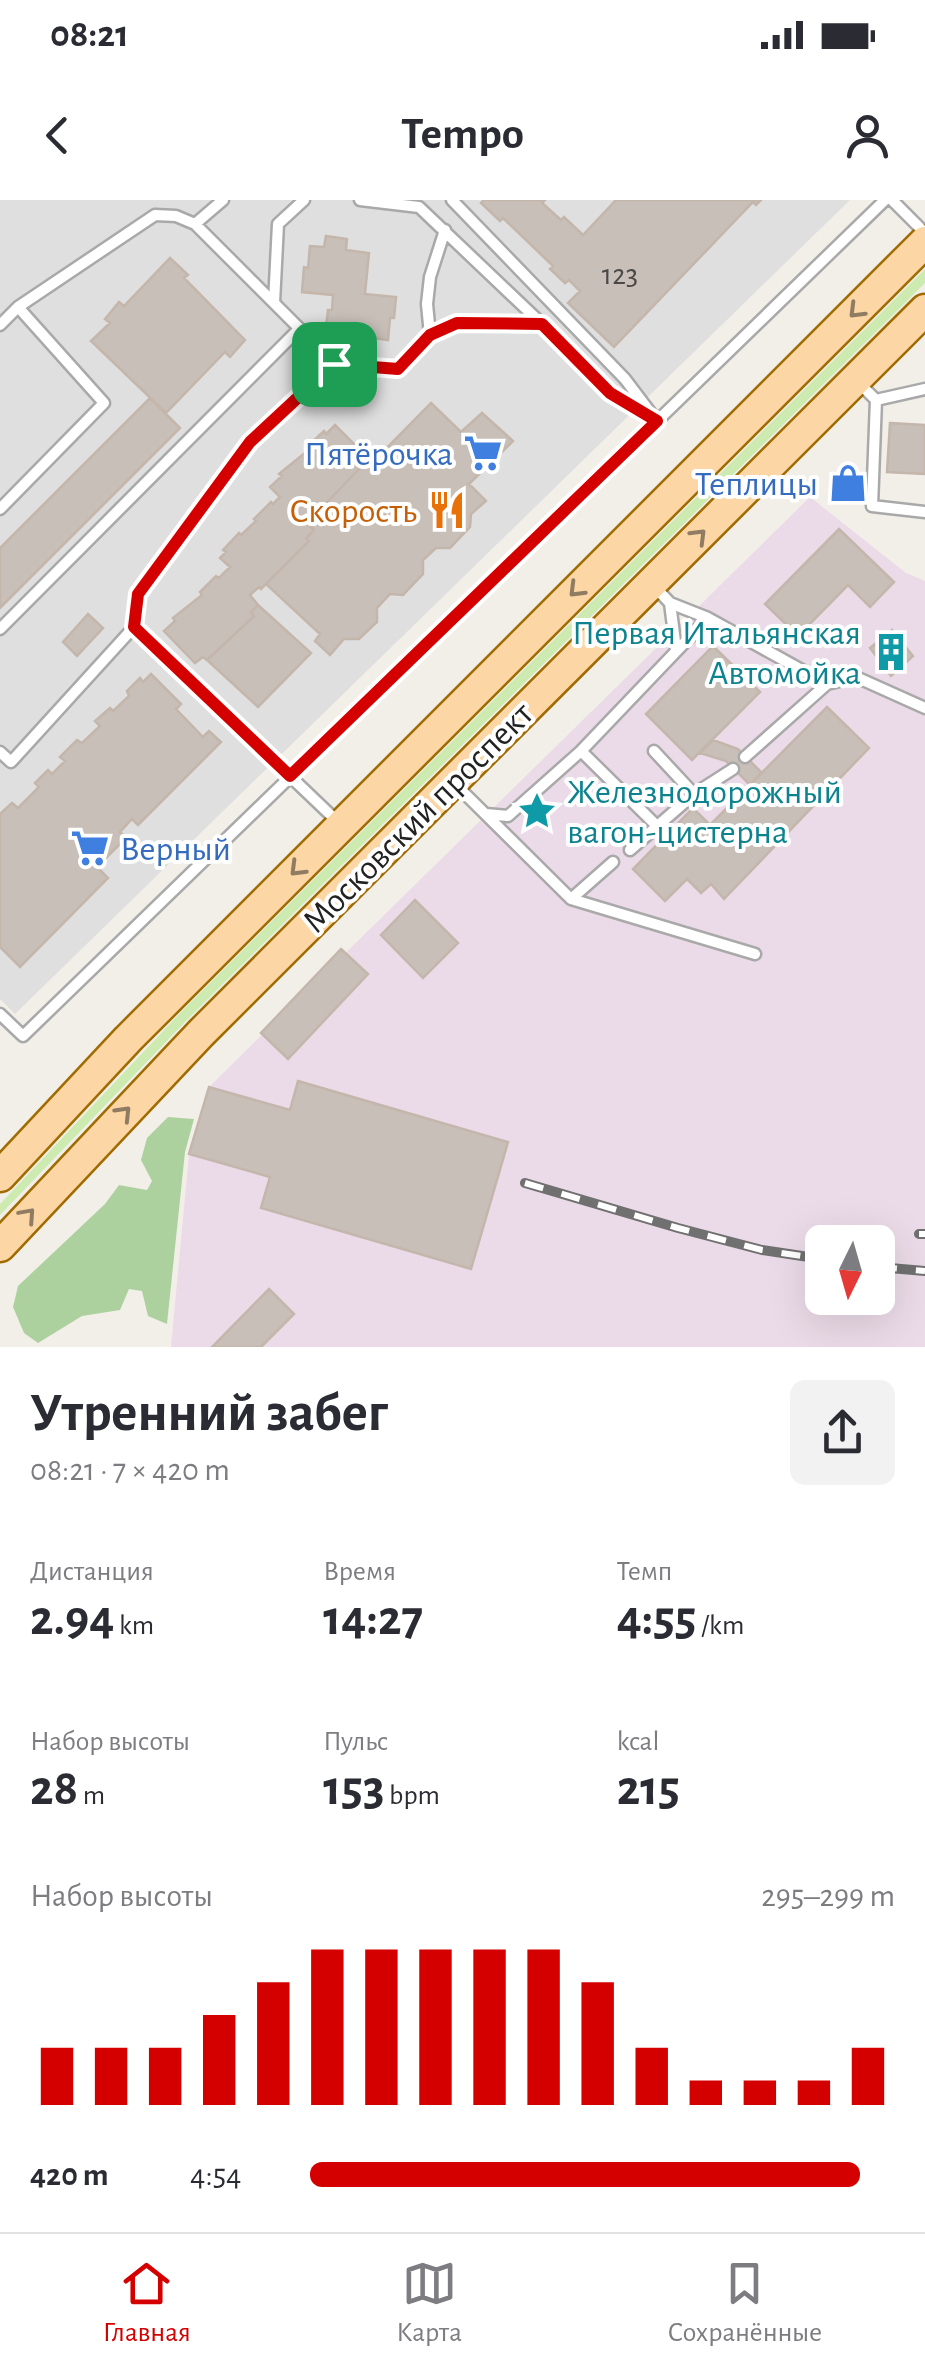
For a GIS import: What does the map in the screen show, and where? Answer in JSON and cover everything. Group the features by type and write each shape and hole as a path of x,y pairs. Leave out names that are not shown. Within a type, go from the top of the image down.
{"main road":[{"name":"Московский проспект","path":"0,1176 128,1039 925,242"},
{"name":"Московский проспект","path":"0,1246 201,1032 452,782 660,593 866,390 925,310"}],"lane":[{"path":"195,224 223,200"},
{"path":"274,303 278,224 304,200"},
{"path":"360,200 419,207 610,393 657,421"},
{"path":"452,200 625,379 657,421"},
{"path":"866,200 875,210"},
{"path":"0,1014 22,1036 875,210 888,200 925,233"},
{"path":"0,325 18,307 155,216 176,216 195,224 334,364 398,369 430,335 457,323 542,324"},
{"path":"430,335 430,278 446,230"},
{"path":"0,509 104,403 18,307"},
{"path":"0,629 299,329"},
{"path":"0,752 10,762 134,627 138,594 250,442 334,364"},
{"path":"925,389 866,390 872,506 925,512"},
{"path":"660,593 827,684"},
{"path":"660,593 676,650"},
{"path":"486,814 508,816 580,752 708,618"},
{"path":"134,627 341,825"},
{"path":"746,757 827,684 856,676 925,708"},
{"path":"654,751 694,794"},
{"path":"580,752 658,826"},
{"path":"630,850 694,794 734,769"},
{"path":"452,782 571,899 755,954"},
{"path":"571,899 613,862"}],"shaded area":[{"path":"0,200 850,200 15,1014 0,999"},
{"path":"810,497 906,573 925,581 925,1347 171,1347 189,1154 209,1087"}],"green space":[{"path":"925,269 925,283 188,1019 0,1215 0,1204 181,1012"},
{"path":"168,1117 194,1119 185,1152 167,1324 148,1316 142,1291 129,1289 120,1310 82,1316 38,1343 24,1333 13,1307 18,1286 105,1204 119,1185 147,1190 152,1181 141,1160 147,1138"}],"building":[{"path":"545,200 542,203 583,235 616,200 761,200 756,205 753,202 614,347 568,303 580,291 550,269 553,266 503,218 500,221 481,203"},
{"path":"326,236 347,239 346,250 369,253 365,294 396,297 388,340 373,338 372,351 350,349 351,337 325,334 333,295 302,292 310,246 324,247"},
{"path":"170,258 188,275 184,278 245,340 230,357 225,352 166,413 91,341 110,323 105,319 119,302 124,306"},
{"path":"150,398 180,428 0,608 0,548"},
{"path":"431,403 461,432 482,413 513,441 469,484 486,501 471,514 470,527 450,548 436,548 423,560 423,574 403,595 390,594 377,608 377,622 359,639 344,639 330,655 315,641 320,634 266,584 309,541 306,538 314,530 303,519 311,512 314,516 359,469 355,465 365,455 373,462"},
{"path":"890,423 925,425 925,474 887,472"},
{"path":"335,425 365,455 355,465 359,469 314,516 311,512 303,519 314,530 306,538 309,541 261,589 250,595 258,605 251,612 254,616 207,660 203,657 195,663 164,631 216,576 219,578 230,567 220,558 226,552 223,550 280,497 270,487 282,476 279,474"},
{"path":"839,529 894,582 870,607 848,585 798,636 765,604"},
{"path":"258,605 311,653 258,707 207,660 254,616 251,612"},
{"path":"88,614 103,628 77,656 63,642"},
{"name":"Первая Итальянская Автомойка","path":"892,630 913,656 891,676 870,648"},
{"path":"713,646 760,692 692,760 646,714"},
{"path":"151,674 181,704 176,709 203,737 209,731 221,742 138,825 132,819 120,832 126,838 94,864 108,878 20,967 0,947 0,814 12,803 18,808 39,787 35,783 48,770 52,774 65,761 60,757 77,740 82,743 100,726 95,721 129,696 127,691 140,678 143,682"},
{"path":"827,707 869,748 724,899 711,884 701,893 687,879 665,901 633,869 693,808 710,825"},
{"path":"713,740 738,749 762,773 750,785 726,761 700,753"},
{"path":"415,900 458,943 423,978 381,935"},
{"path":"341,949 368,974 288,1059 261,1033"},
{"path":"298,1081 508,1142 471,1269 261,1208 270,1177 189,1154 209,1087 290,1110"},
{"path":"269,1289 294,1314 261,1347 212,1347"}],"railway":[{"path":"525,1183 678,1228 762,1250 805,1256"},
{"path":"919,1234 925,1234"},
{"path":"895,1268 925,1271"}],"place":[{"name":"Пятёрочка","path":"483,453"},
{"name":"Теплицы","path":"848,483"},
{"name":"Скорость","path":"447,510"},
{"name":"Первая Итальянская Автомойка","path":"891,652"},
{"name":"Железнодорожный вагон-цистерна","path":"537,811"},
{"name":"Верный","path":"90,848"}],"route":[{"path":"457,323 542,324 610,393 657,421 290,776 134,627 138,594 250,442 334,364 398,369 430,335 457,323"}]}
